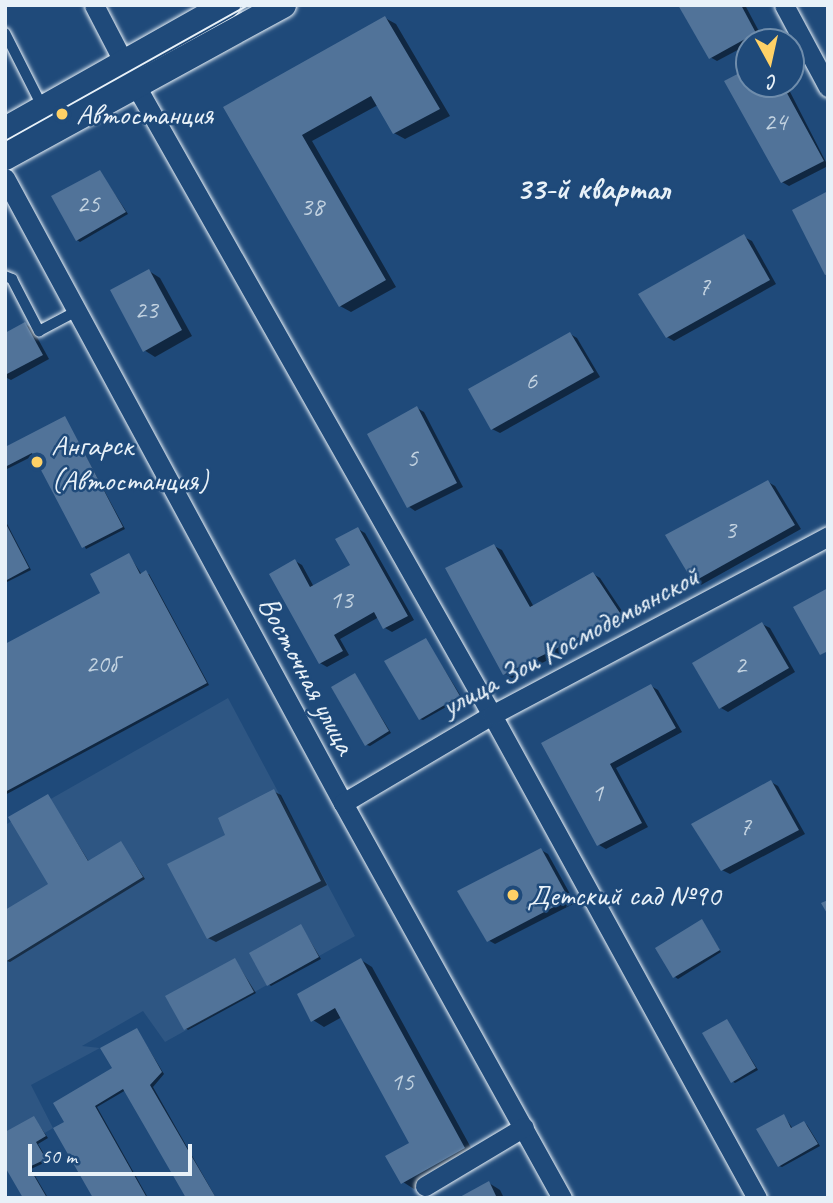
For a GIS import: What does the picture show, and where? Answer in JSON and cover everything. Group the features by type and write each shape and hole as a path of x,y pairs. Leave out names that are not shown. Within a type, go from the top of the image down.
{"street":[{"path":"94,5 136,86 492,715 757,1198"},
{"path":"5,130 227,5"},
{"path":"5,157 283,5"},
{"path":"784,5 828,87"},
{"path":"38,139 43,108"},
{"name":"Восточная улица","path":"5,178 343,803 562,1198"},
{"name":"улица Зои Космодемьянской","path":"343,803 492,715 828,536"},
{"path":"425,1186 524,1127"}],"lane":[{"path":"5,33 43,108"},
{"path":"5,276 12,279 36,333 77,311"}],"shaded area":[{"path":"228,698 355,936 165,1042 143,1011 82,1046 100,1048 31,1085 53,1128 5,1157 5,825"}],"building":[{"path":"678,5 741,5 753,28 735,28 735,45 709,59"},
{"path":"385,16 440,109 393,134 371,96 302,135 386,280 339,307 223,107"},
{"path":"735,75 735,98 790,98 824,161 781,183 724,81"},
{"path":"100,170 126,212 76,241 51,196"},
{"path":"828,191 828,274 825,275 792,210"},
{"path":"744,234 770,280 666,338 638,294"},
{"path":"149,269 182,330 143,352 110,290"},
{"path":"25,322 43,355 5,375 5,333"},
{"path":"570,332 594,372 491,430 468,389"},
{"path":"417,406 457,483 407,508 367,434"},
{"path":"65,416 123,527 82,548 32,453 5,467 5,447"},
{"path":"768,480 795,525 693,582 665,535"},
{"path":"5,522 29,568 5,581"},
{"path":"358,527 408,616 383,629 374,612 334,635 343,651 319,664 269,574 295,559 310,587 350,565 335,539"},
{"path":"494,544 530,607 593,572 622,616 503,675 445,568"},
{"path":"129,553 140,574 146,570 207,683 5,792 5,644 100,593 90,574"},
{"path":"828,588 828,651 820,655 793,607"},
{"path":"762,622 789,668 719,709 692,663"},
{"path":"426,638 460,696 419,720 384,661"},
{"path":"355,673 389,731 365,746 331,687"},
{"path":"651,684 676,728 610,764 642,823 597,846 541,743"},
{"path":"771,780 799,830 721,871 691,824"},
{"path":"274,789 321,881 207,939 167,864 225,835 218,818"},
{"path":"48,794 88,861 121,841 143,877 5,962 5,910 48,884 8,817"},
{"name":"Детский сад №90","path":"541,848 569,899 487,942 457,891"},
{"path":"828,900 828,915 821,903"},
{"path":"702,919 720,950 673,978 655,948"},
{"path":"301,924 319,957 267,986 249,953"},
{"path":"235,958 254,992 184,1030 165,996"},
{"path":"361,958 465,1148 401,1184 385,1156 409,1143 335,1008 311,1022 297,994"},
{"path":"727,1019 756,1068 731,1083 702,1033"},
{"path":"137,1028 162,1072 150,1085 216,1198 186,1198 123,1089 95,1106 147,1198 93,1198 53,1128 64,1122 53,1103 112,1068 100,1048"},
{"path":"784,1114 791,1128 804,1121 818,1144 778,1167 756,1129"},
{"path":"34,1116 46,1136 36,1142 46,1159 29,1167 47,1198 23,1198 5,1167 5,1132"},
{"path":"489,1181 497,1198 458,1198"}],"tram line":[{"path":"5,141 248,5"}],"place":[{"name":"Автостанция","path":"62,114"},
{"name":"Ангарск (Автостанция)","path":"37,462"},
{"name":"Детский сад №90","path":"513,895"}],"district":[{"name":"33-й квартал","path":"593,189"}]}
